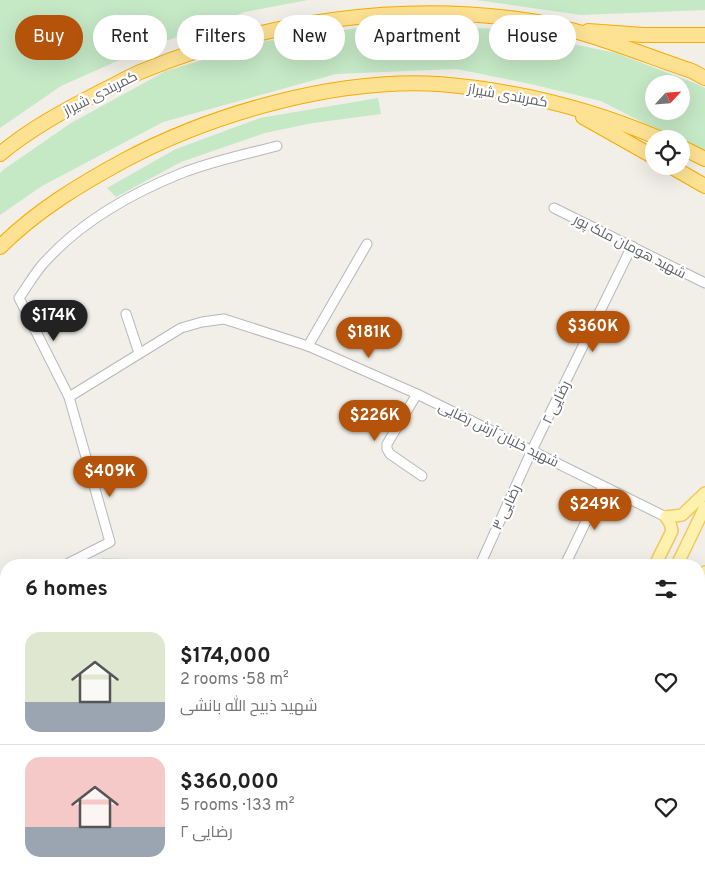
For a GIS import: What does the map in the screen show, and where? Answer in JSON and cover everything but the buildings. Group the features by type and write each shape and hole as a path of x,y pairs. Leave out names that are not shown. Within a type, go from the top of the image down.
{"highway":[{"name":"کمربندی شیراز","path":"0,154 18,140 72,106 140,72 222,43 302,24 384,14 449,13 489,16"},
{"path":"576,30 705,35"},
{"name":"کمربندی شیراز","path":"576,31 705,78"},
{"name":"کمربندی شیراز","path":"0,247 46,208 100,174 155,144 246,111 311,95 359,86 437,84 476,88 558,103 645,133"},
{"path":"558,103 645,151"},
{"path":"690,152 705,159"},
{"path":"686,175 705,186"},
{"path":"0,236 46,208"}],"main road":[{"path":"658,559 672,531 666,517 682,515 705,493"},
{"path":"679,559 705,507"}],"street":[{"path":"77,559 110,542 69,397 19,298 42,264 92,221 142,192 183,172 277,146"},
{"name":"شهید هومان ملک پور","path":"554,208 705,283"},
{"path":"308,346 368,244"},
{"name":"رضایی ۲","path":"532,450 632,246"},
{"path":"126,314 139,353"},
{"name":"شهید خلبان آرش رضایی","path":"69,397 181,328 202,322 224,319 308,346 417,394 666,517"},
{"path":"417,394 387,444 387,449 390,454 422,476"},
{"name":"رضایی ۳","path":"483,559 532,450"},
{"path":"568,559 603,486"}],"green space":[{"path":"0,0 308,0 237,15 177,15 177,37 167,41 167,15 93,15 93,60 119,60 61,86 0,128"},
{"path":"476,0 705,0 705,10 581,15"},
{"path":"355,28 355,60 479,60 479,28 489,29 489,60 576,60 576,45 616,53 673,75 645,75 645,120 690,120 690,81 705,88 705,154 690,146 690,130 657,130 601,101 531,84 456,69 336,74 163,122 42,186 0,215 0,173 71,123 166,71 203,60 264,60 264,42 274,40 274,60 345,60 345,30"},
{"path":"378,98 381,114 313,123 265,133 181,162 116,197 107,188 176,149 260,118"},
{"path":"103,558 134,559 101,559"}]}
